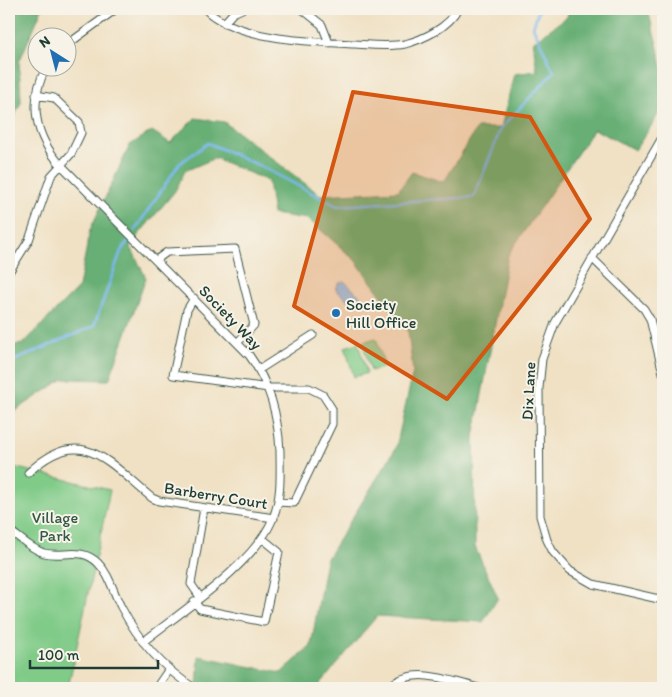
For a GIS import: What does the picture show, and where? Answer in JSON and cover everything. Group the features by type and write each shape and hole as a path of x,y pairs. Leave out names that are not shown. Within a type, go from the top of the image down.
{"street":[{"path":"78,37 116,9"},
{"path":"205,9 224,23 290,41 392,46 404,44 442,27 458,9"},
{"path":"224,23 233,13 242,9"},
{"path":"302,9 322,25 329,43"},
{"name":"Society Way","path":"42,78 36,95 36,121 46,146 61,165 238,342 260,369 274,402 281,480 274,518 263,539 243,562 143,642"},
{"path":"9,272 29,240 50,176 72,154 81,127 79,122 54,98 36,95"},
{"name":"Dix Lane","path":"663,136 555,323 542,359 539,388 542,527 553,552 561,562 581,578 593,584 663,600"},
{"path":"156,260 167,252 235,249 254,326 238,342"},
{"path":"592,258 644,308 650,319 663,373"},
{"path":"194,298 187,310 173,375 269,388 309,388 317,391 328,401 332,416 330,428 294,503 278,502"},
{"path":"260,369 313,335"},
{"name":"Barberry Court","path":"28,473 50,455 62,450 82,448 100,456 152,498 160,501 274,518"},
{"path":"204,508 191,584 200,609 264,622 279,552 263,539"},
{"path":"9,530 42,552 79,553 96,561 108,577 127,619 143,642 169,669 194,688"},
{"path":"156,688 169,669"},
{"path":"388,688 401,678 417,675 479,688"}],"highlighted area":[{"path":"353,92 530,117 590,219 447,399 294,306"}],"green space":[{"path":"9,9 42,9 34,28 28,28 28,41 19,62 21,102 9,128"},
{"path":"567,9 648,9 663,70 665,93 658,114 635,150 594,129 508,255 474,437 475,547 498,598 483,622 377,616 317,688 197,688 199,656 281,673 311,646 326,560 396,448 413,372 408,332 355,260 308,219 273,214 268,181 215,158 185,171 175,191 130,245 146,278 109,380 63,379 9,415 9,346 23,344 79,287 90,230 130,145 152,131 170,143 195,118 224,122 320,195 398,191 412,172 444,182 477,128 501,128 514,74 537,71 533,42 568,16"},
{"path":"376,338 385,367 371,371 362,342"},
{"path":"358,343 367,373 354,377 345,347"},
{"name":"Village Park","path":"9,466 110,490 68,688 9,688"}],"water":[{"path":"344,281 361,297 354,305 336,290 338,284"}],"waterway":[{"path":"135,230 179,164 208,143 260,166 337,206 474,197 501,128 554,72 533,27 539,9"},
{"path":"9,363 94,326 121,251 128,241"}],"place":[{"name":"Society Hill Office","path":"336,313"}]}
